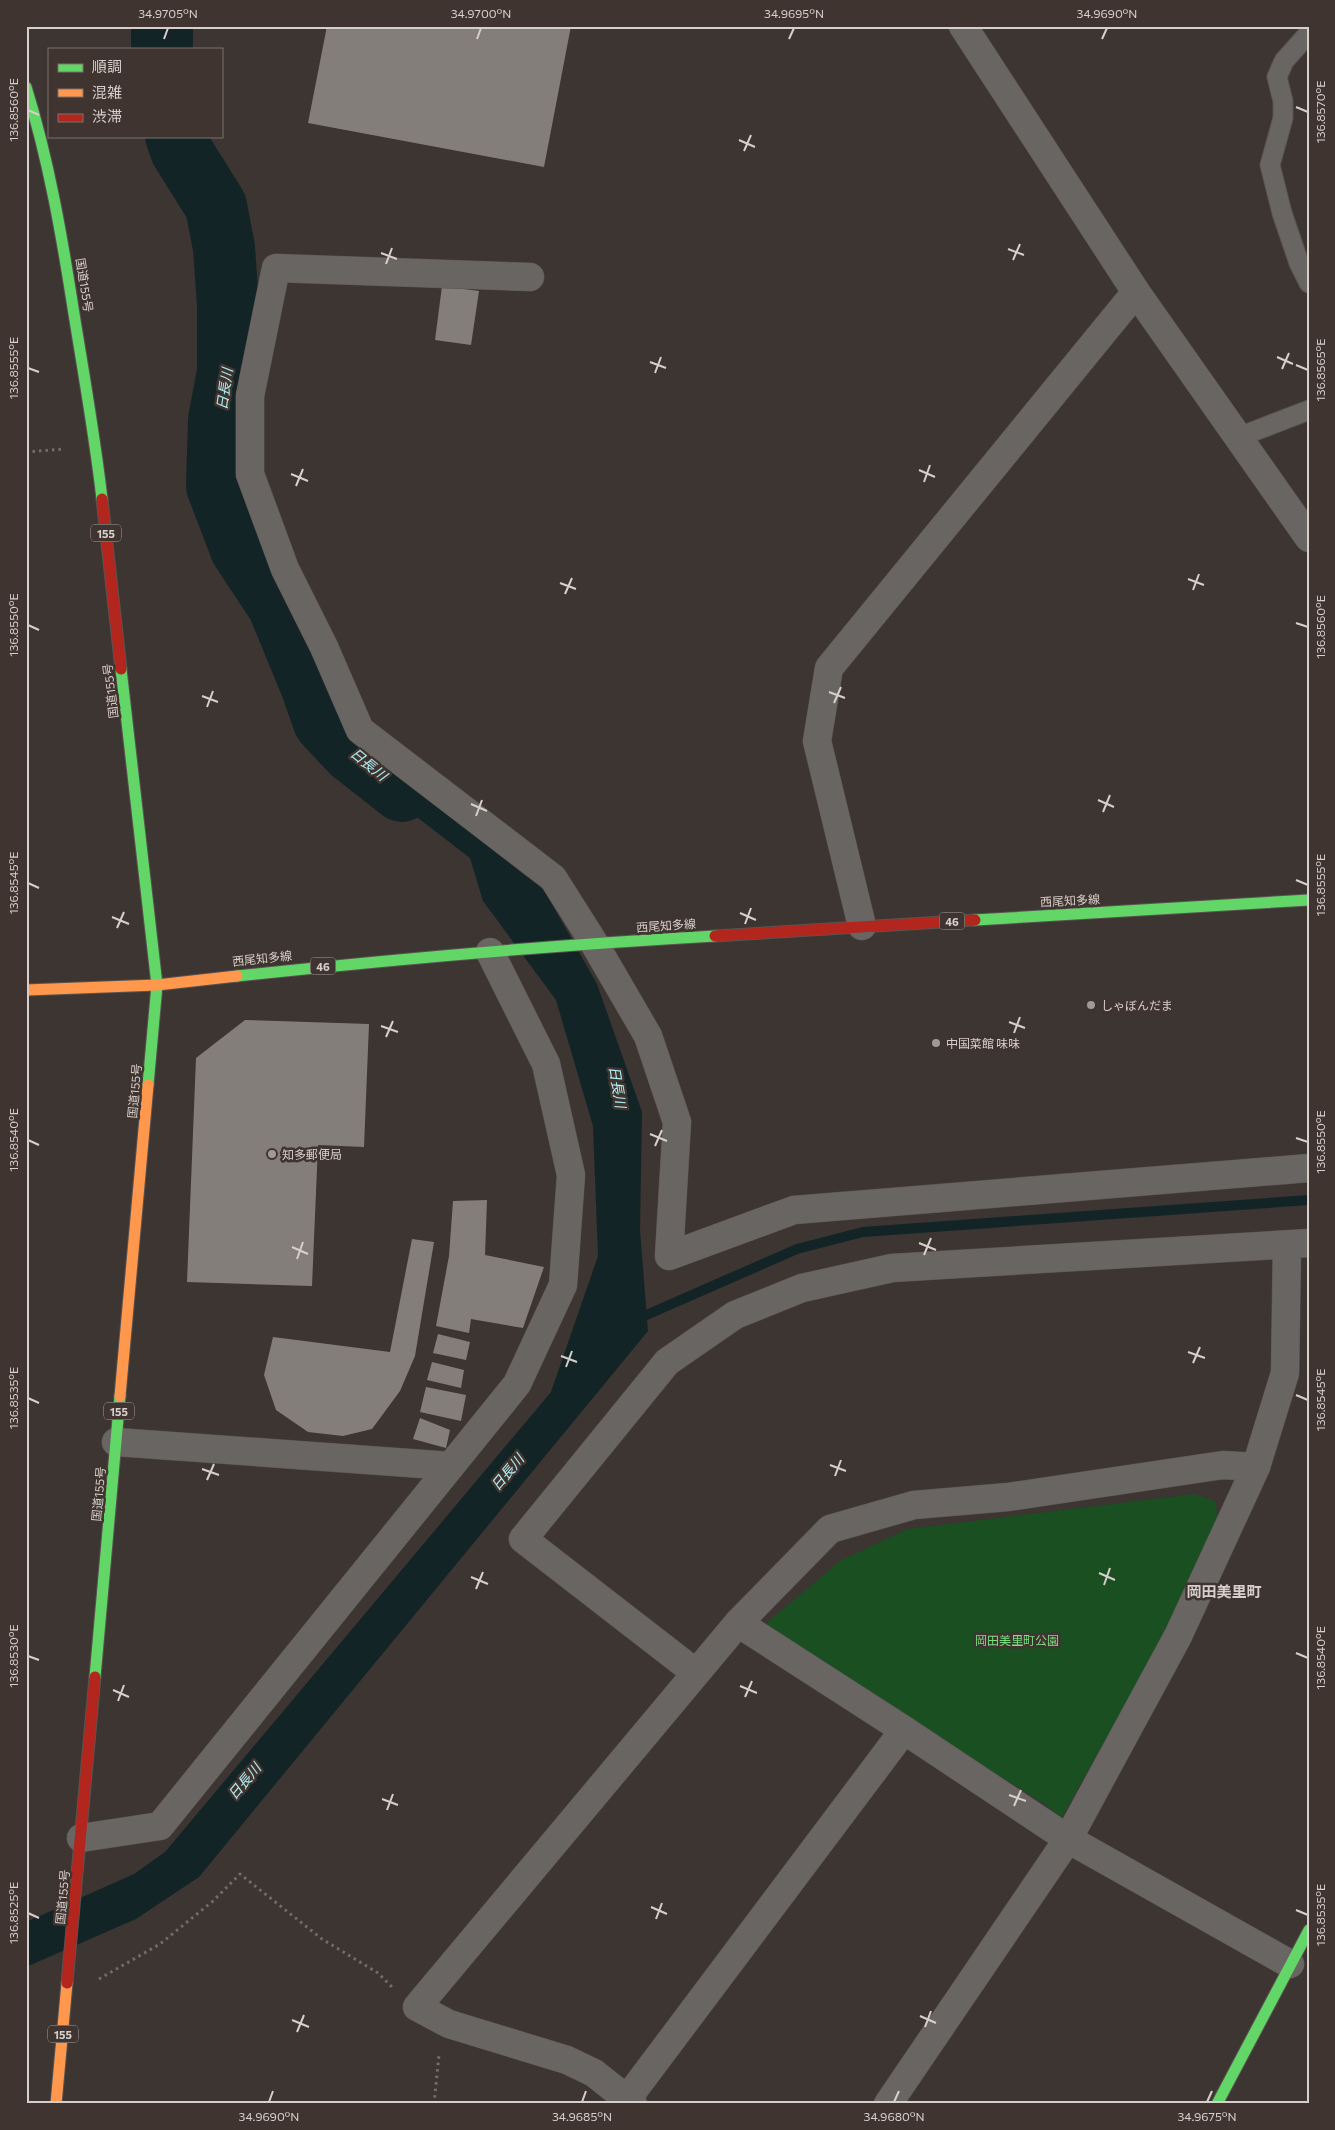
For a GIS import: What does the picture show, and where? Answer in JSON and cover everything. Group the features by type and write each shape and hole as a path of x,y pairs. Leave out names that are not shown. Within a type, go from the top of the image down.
{"main road":[{"name":"国道155号","path":"26,87 38,126 58,214 96,446 157,985 56,2104"},
{"name":"西尾知多線","path":"26,990 157,985 267,972 593,943 1309,900"},
{"path":"1217,2104 1309,1930"}],"street":[{"path":"963,26 1136,292 1309,538"},
{"path":"530,277 276,268 250,396 250,474 285,569 324,647 360,730 553,878 648,1036 677,1122 670,1256 794,1210 1309,1168"},
{"path":"862,926 817,741 829,668 1136,292"},
{"path":"81,1838 160,1826 517,1384 563,1285 571,1175 546,1064 491,951"},
{"path":"696,1673 523,1540 667,1362 735,1315 802,1288 892,1268 1298,1244 1285,1373 1256,1467 1178,1636 1068,1839 888,2104"},
{"path":"116,1442 451,1466"},
{"path":"904,1730 630,2101 594,2072 567,2060 449,2024 417,2008 738,1623 830,1529 914,1505 1008,1497 1223,1465 1256,1467"},
{"path":"738,1623 1068,1839 1290,1964"}],"lane":[{"path":"1309,33 1284,61 1277,77 1283,101 1283,118 1270,165 1299,263 1309,283"},
{"path":"1239,437 1309,410"}],"path":[{"path":"26,452 96,446"},
{"path":"69,1971 96,1980 160,1944 213,1901 240,1874 322,1939 378,1974 404,1999 417,2008"},
{"path":"434,2104 439,2053 449,2024"}],"green space":[{"name":"岡田美里町公園","path":"1195,1494 1216,1502 1218,1530 1166,1631 1061,1819 1049,1807 762,1627 840,1561 908,1529"}],"water":[{"path":"340,731 544,890 597,984 642,1112 640,1230 648,1331 199,1877 136,1919 26,1967 26,1922 134,1874 165,1852 551,1392 598,1256 593,1126 556,1000 483,901 470,858 326,747"}],"building":[{"path":"327,26 571,26 544,167 308,123"},
{"path":"442,286 479,291 471,345 435,340"},
{"path":"245,1020 369,1024 364,1147 318,1145 312,1286 187,1282 196,1058"},
{"path":"487,1200 485,1255 544,1267 523,1328 471,1319 469,1333 436,1326 449,1256 453,1201"},
{"path":"412,1239 434,1242 415,1356 400,1391 372,1429 343,1436 308,1432 276,1410 264,1375 273,1337 390,1352"},
{"path":"438,1334 470,1342 466,1360 433,1353"},
{"path":"432,1362 464,1370 461,1388 427,1380"},
{"path":"426,1387 466,1395 461,1421 420,1412"},
{"path":"420,1418 450,1430 446,1448 413,1439"}],"waterway":[{"name":"日長川","path":"162,26 162,48"},
{"name":"日長川","path":"177,138 181,150 216,206 224,248 228,305 228,372 219,420 217,486 241,549 278,605 324,722 351,751 402,791"},
{"path":"635,1320 797,1249 863,1232 1309,1200"}],"traffic: fast":[{"path":"26,87 42,143 60,228 102,499"},
{"path":"121,669 157,985 148,1085"},
{"path":"975,920 1309,900"},
{"path":"237,976 476,953 715,936"},
{"path":"95,1677 120,1396"},
{"path":"1217,2104 1309,1930"}],"traffic: slow":[{"path":"26,990 157,985 237,976"},
{"path":"120,1396 148,1085"},
{"path":"56,2104 67,1983"}],"traffic: jam":[{"path":"102,499 121,669"},
{"path":"715,936 975,920"},
{"path":"67,1983 95,1677"}],"place":[{"name":"しゃぼんだま","path":"1091,1005"},
{"name":"中国菜館 味味","path":"936,1043"},
{"name":"知多郵便局","path":"272,1154"}],"district":[{"name":"岡田美里町","path":"1224,1591"}]}
